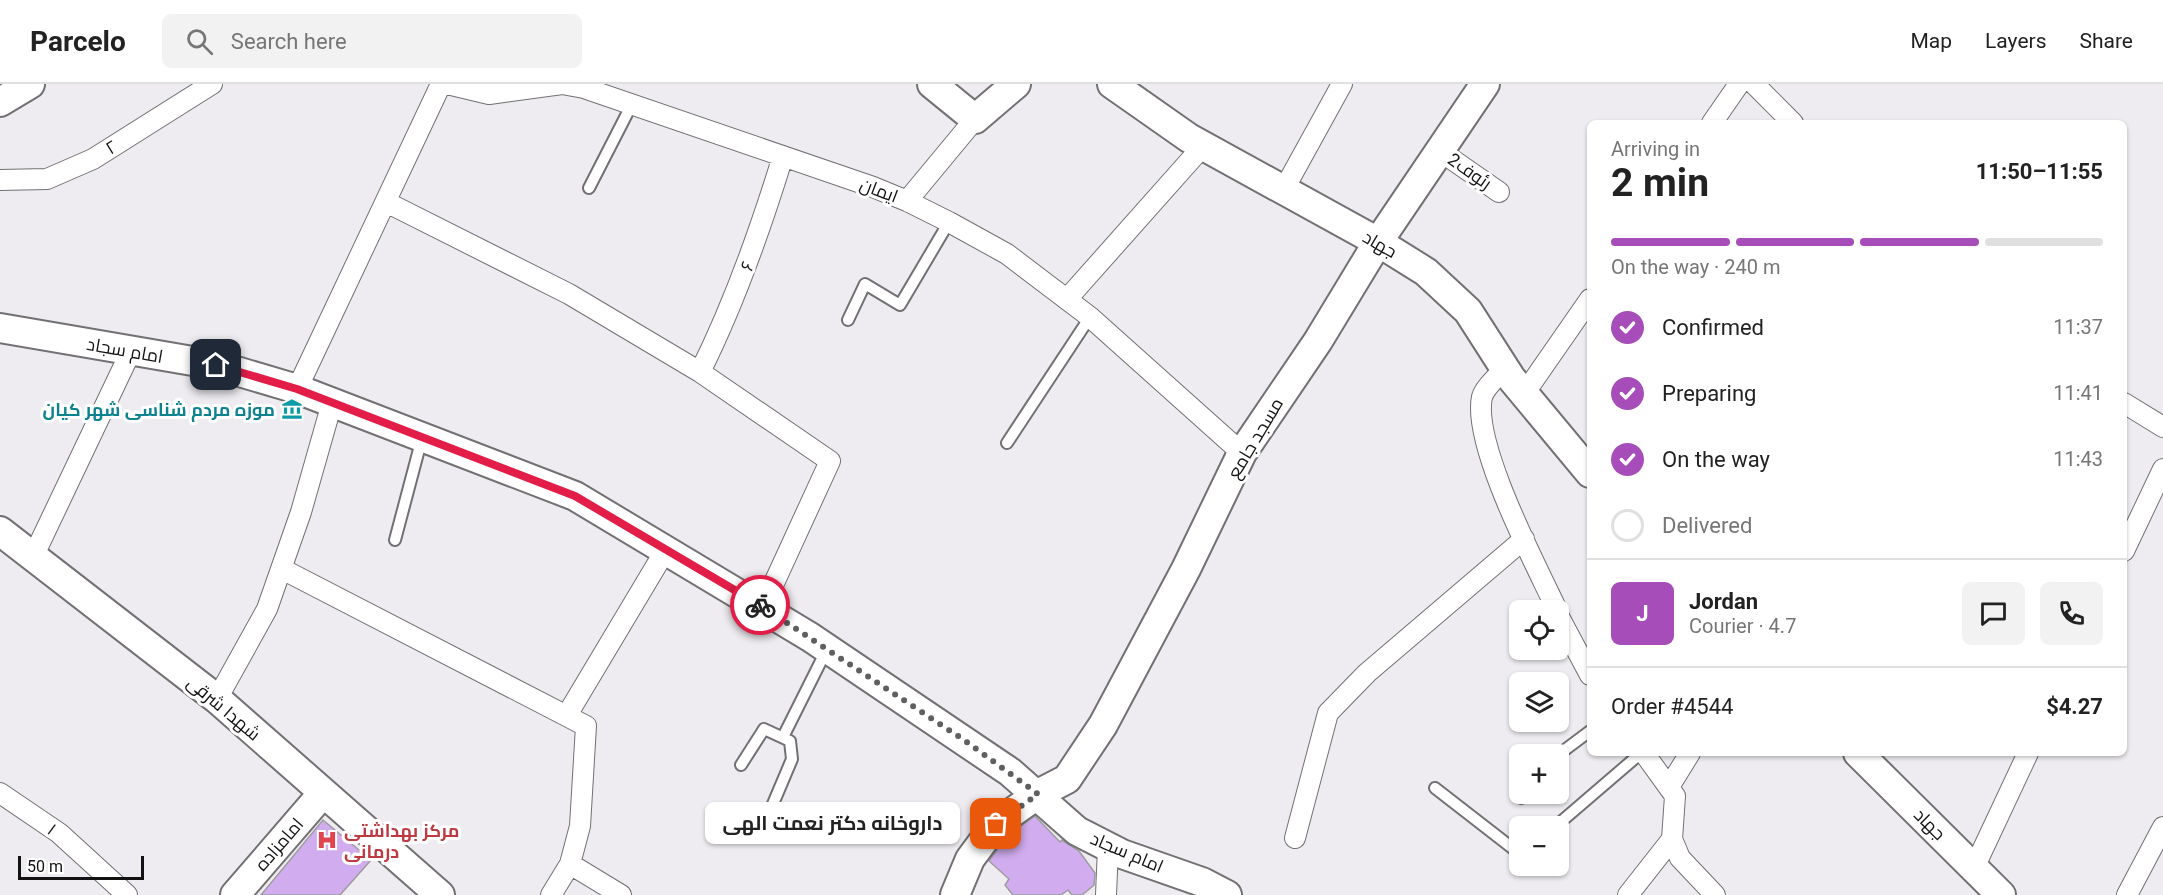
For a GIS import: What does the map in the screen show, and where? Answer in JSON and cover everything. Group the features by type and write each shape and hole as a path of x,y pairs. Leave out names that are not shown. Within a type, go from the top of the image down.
{"street":[{"path":"0,102 30,84"},
{"name":"۲","path":"0,180 47,179 93,159 212,84"},
{"path":"297,389 441,84"},
{"name":"ایمان","path":"447,84 489,94 562,84 584,88 907,201 1007,254 1090,317 1242,453"},
{"path":"932,84 975,119"},
{"path":"907,201 975,119 1016,84"},
{"name":"جهاد","path":"1112,84 1203,146 1378,242 1426,272 1468,311 1524,394 1587,469"},
{"path":"1283,191 1342,84"},
{"name":"مسجد جامع","path":"955,895 970,859 996,824 1038,794 1067,779 1103,725 1186,569 1242,453 1318,341 1378,242 1485,84"},
{"path":"1714,120 1739,84"},
{"path":"1754,84 1790,120"},
{"path":"1066,299 1203,146"},
{"name":"رئوف2","path":"1440,151 1499,192"},
{"name":"۶","path":"700,372 729,314 758,239 783,156"},
{"path":"386,202 569,294 700,372 830,461 763,607"},
{"path":"1524,394 1587,304"},
{"name":"امام سجاد","path":"0,328 216,365 297,389 575,496 763,607 992,759 1038,794 1077,831 1108,847 1202,882 1227,895"},
{"path":"33,557 131,351"},
{"path":"1505,368 1483,394 1480,419 1489,455 1552,600"},
{"path":"217,699 267,609 302,512 332,403"},
{"path":"2127,405 2163,427"},
{"path":"2127,545 2163,469"},
{"name":"شهدا شرقی","path":"0,531 217,699 440,895"},
{"path":"1295,838 1328,713 1367,673 1524,539"},
{"path":"567,715 665,551"},
{"path":"282,568 586,726 580,826 570,864 551,895"},
{"path":"1569,634 1587,669"},
{"path":"1644,756 1675,796 1671,839 1680,858 1715,895"},
{"path":"1668,787 1688,756"},
{"name":"جهاد","path":"1863,756 2001,895"},
{"path":"1974,868 2027,756"},
{"name":"۱","path":"0,793 58,833 127,895"},
{"name":"امامزاده","path":"235,895 323,793"},
{"path":"2127,895 2163,827"},
{"path":"1628,895 1671,839"},
{"path":"1106,895 1108,847"},
{"path":"570,864 621,895"}],"lane":[{"path":"589,188 632,104"},
{"path":"848,320 865,284 900,305 949,222"},
{"path":"1007,443 1090,317"},
{"path":"395,540 422,438"},
{"path":"783,737 827,649"},
{"path":"741,765 764,729 790,741 792,759 770,811"},
{"path":"1569,747 1587,733"},
{"path":"1568,816 1638,756"},
{"path":"1435,789 1509,846"}],"building":[{"path":"1035,816 1060,842 1062,840 1079,851 1095,873 1094,885 1082,895 1072,895 1068,890 1061,895 1013,895 1005,885 1009,879 989,861 1007,836"},
{"name":"مرکز بهداشتی درمانی","path":"323,820 371,860 340,895 261,895"}],"way so far":[{"path":"760,605 964,740 1038,794 996,824"}],"place":[{"name":"موزه مردم شناسی شهر کیان","path":"292,409"},
{"name":"داروخانه دکتر نعمت الهی","path":"996,824"},
{"name":"مرکز بهداشتی درمانی","path":"327,840"}],"route":[{"path":"216,365 297,389 575,496 760,605"}]}
